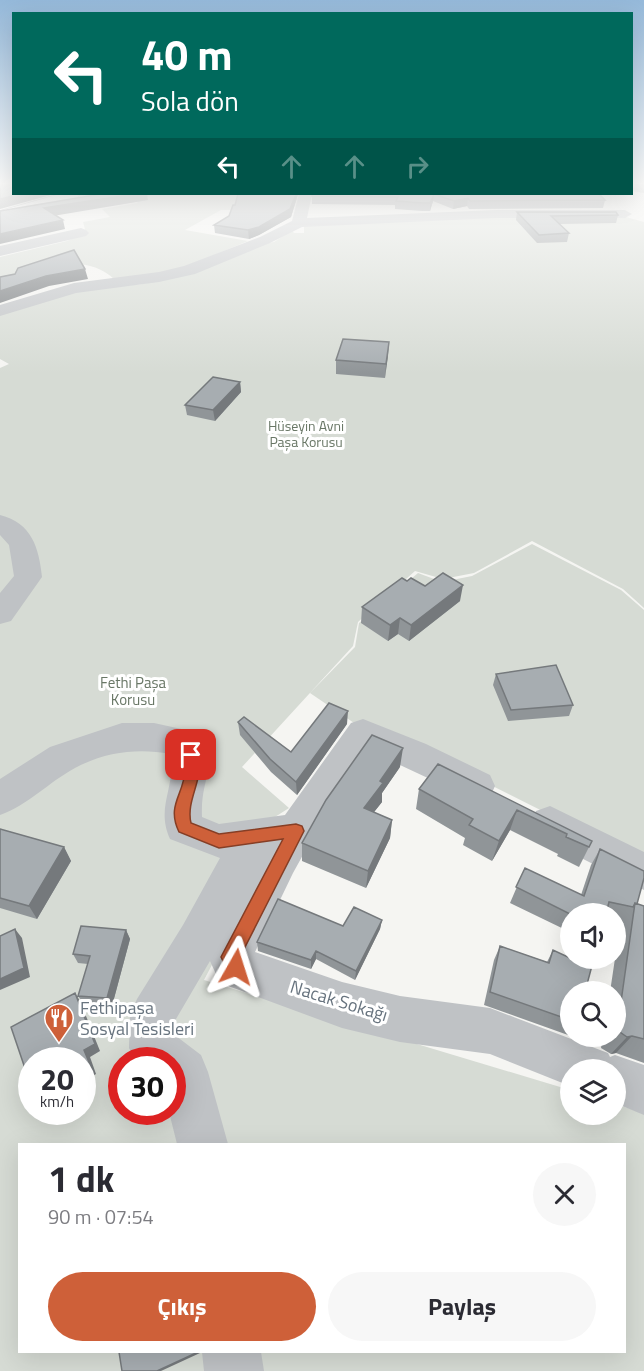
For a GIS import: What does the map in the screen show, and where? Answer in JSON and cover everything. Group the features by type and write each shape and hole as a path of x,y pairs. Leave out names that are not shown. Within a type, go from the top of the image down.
{"street":[{"path":"0,251 23,246"},
{"path":"0,311 74,288 159,277 189,270 247,246"},
{"path":"0,523 15,532 24,542 28,577 0,614"},
{"name":"Nacak Sokağı","path":"563,1059 490,1031 400,1019 342,1005 236,967 230,957 296,831 311,806 363,734 413,754 644,872"},
{"path":"0,799 63,757 122,737 154,737 183,742 191,755 193,771 180,811 184,827 219,841 296,831"},
{"path":"153,1047 153,1014 240,864 240,839"},
{"path":"186,1080 202,1143"},
{"path":"626,1083 644,1090"},
{"path":"232,1353 234,1371"}],"green space":[{"path":"46,246 236,246 166,275 115,280 102,271 75,264 45,268 0,281 0,257"},
{"path":"254,246 644,246 644,608 623,589 532,541 474,573 443,579 415,571 358,622 353,646 242,767 289,808 261,826 262,870 204,980 560,1087 560,1125 626,1125 626,1107 644,1113 644,1371 0,1371 0,368 9,364 0,359 0,315 83,290 143,284"},
{"path":"532,544 621,590 644,610 644,862 363,721 357,725 310,693 355,647 359,623 418,573 442,582 472,576"}],"building":[{"path":"74,250 85,269 46,276 0,291 0,277 15,274 18,268"},
{"path":"343,339 389,342 386,364 336,360"},
{"path":"213,377 240,382 213,410 185,405"},
{"path":"443,573 463,585 411,625 400,618 390,625 362,607 402,578 407,581 411,578 425,586"},
{"path":"556,665 573,705 511,710 496,674"},
{"path":"329,703 348,711 296,782 270,759 238,722 244,717 291,752"},
{"path":"372,735 403,748 380,781 383,783 364,808 392,820 368,871 302,843 326,800"},
{"path":"438,764 592,841 589,847 517,810 499,841 469,825 473,819 419,789"},
{"path":"0,829 64,847 29,906 0,898"},
{"path":"600,849 644,871 637,904 635,903 633,907 626,906 626,903 609,902 560,903 560,909 516,887 525,868 584,896"},
{"path":"278,899 343,926 354,907 382,920 356,971 316,951 311,960 257,942"},
{"path":"635,903 644,906 644,1039 626,1036 626,981 624,981"},
{"path":"81,926 126,930 107,998 78,996 90,956 73,954"},
{"path":"15,929 24,968 0,979 0,936"},
{"path":"500,946 549,963 553,950 560,953 560,969 591,969 588,981 560,981 560,1016 490,992"},
{"name":"Fethipaşa Sosyal Tesisleri","path":"75,993 95,1044 90,1047 18,1048 11,1027"},
{"path":"119,1353 196,1353 157,1371 122,1371"}],"place":[{"name":"Fethipaşa Sosyal Tesisleri","path":"59,1044"}],"route":[{"path":"191,755 193,771 180,811 184,827 219,841 296,831 230,957 236,967"}],"park label":[{"name":"Hüseyin Avni Paşa Korusu","path":"306,434"},
{"name":"Fethi Paşa Korusu","path":"133,692"}]}
